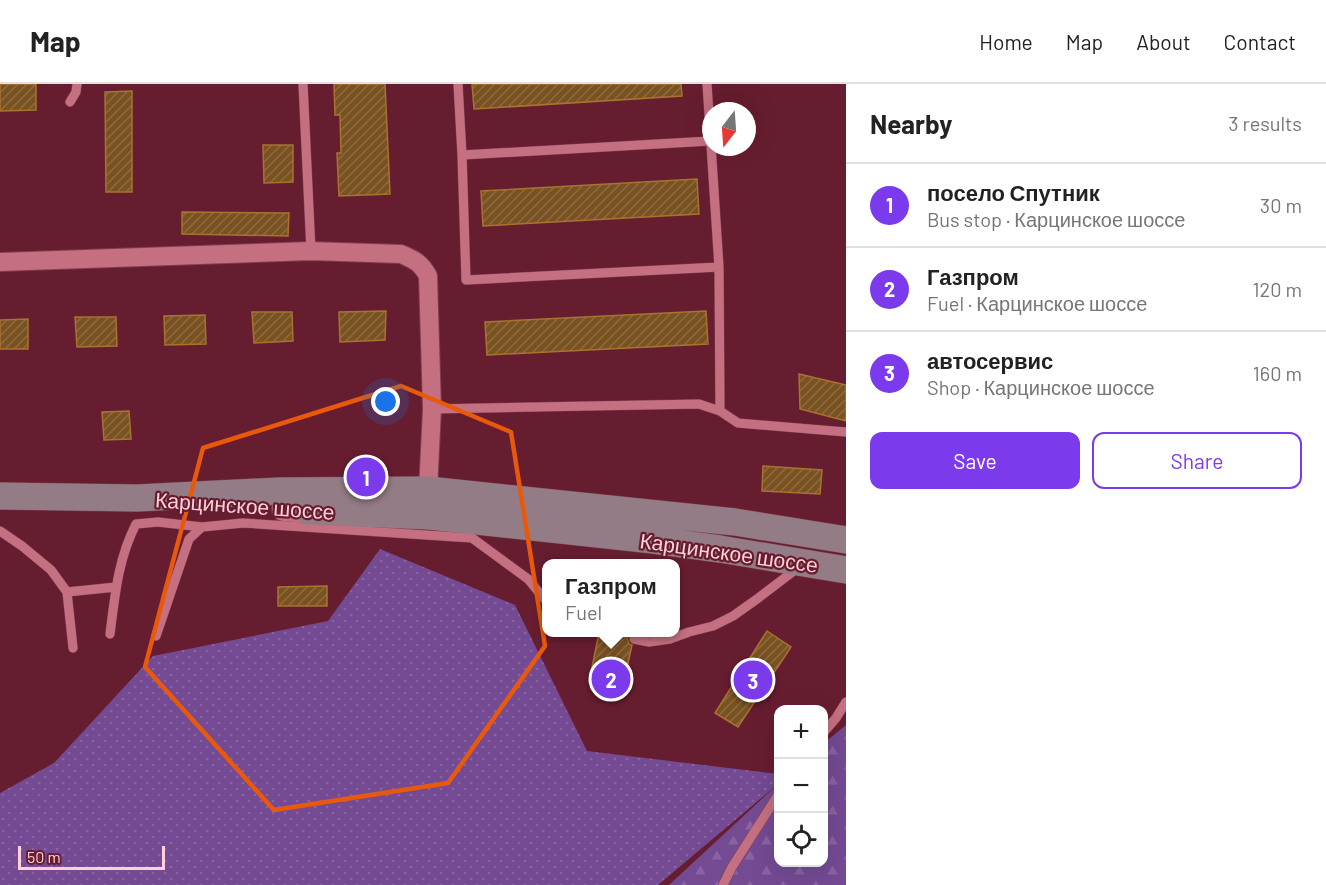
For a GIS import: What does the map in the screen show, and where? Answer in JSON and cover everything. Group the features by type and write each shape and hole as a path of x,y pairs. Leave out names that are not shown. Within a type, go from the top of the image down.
{"main road":[{"name":"Карцинское шоссе","path":"137,498 279,491 428,490 735,522 846,540"},
{"path":"428,490 429,516"},
{"path":"0,496 137,498"},
{"name":"Карцинское шоссе","path":"137,498 296,510 429,516 664,542 846,570"}],"street":[{"path":"0,262 311,251 401,254 413,259 422,266 428,276 432,409 428,490"}],"lane":[{"path":"70,102 76,92 77,84"},
{"path":"303,84 311,251"},
{"path":"458,84 466,280 719,267"},
{"path":"707,84 708,102"},
{"path":"462,155 702,141"},
{"path":"711,156 719,267 720,411"},
{"path":"432,409 699,404 720,411 738,423 846,432"},
{"path":"429,516 455,525 528,579 542,596"},
{"path":"110,633 118,575 127,542 136,524 158,522 202,527 243,523 472,538"},
{"path":"156,636 189,539 202,527"},
{"path":"0,531 51,570 67,592 73,648"},
{"path":"680,635 713,626 733,616 805,562"},
{"path":"67,592 116,587"},
{"path":"634,639 649,642 675,637"},
{"path":"828,727 846,702"},
{"path":"723,885 774,801"}],"highlighted area":[{"path":"401,386 511,432 545,646 448,783 274,810 145,667 203,448"}],"green space":[{"path":"380,549 515,605 587,751 774,774 774,787 658,885 0,885 0,793 54,763 153,656 328,621"},
{"path":"846,725 846,885 669,885 774,788 774,867 828,867 828,740"}],"building":[{"path":"0,84 36,84 36,110 0,111"},
{"path":"334,84 385,84 390,194 339,196 337,153 341,153 340,115 335,115"},
{"path":"472,84 681,84 682,96 474,109"},
{"path":"132,91 132,192 106,192 105,92"},
{"path":"263,145 293,145 293,182 264,183"},
{"path":"697,179 699,214 483,226 481,191"},
{"path":"182,212 289,213 288,236 182,234"},
{"path":"386,311 385,340 340,342 339,312"},
{"path":"706,311 708,344 487,355 485,322"},
{"path":"252,312 292,312 293,341 254,343"},
{"path":"205,315 206,344 165,345 164,316"},
{"path":"75,317 116,317 117,346 77,347"},
{"path":"28,319 28,349 0,349 0,320"},
{"path":"799,374 846,385 846,421 800,409"},
{"path":"129,411 131,439 104,440 102,412"},
{"path":"763,466 822,470 820,494 762,491"},
{"path":"327,586 327,606 278,606 278,587"},
{"path":"767,631 791,647 738,727 715,713"},
{"path":"598,637 628,637 629,644 632,645 622,690 589,682"}],"place":[{"name":"посело Спутник","path":"366,477"},
{"name":"Газпром","path":"611,679"},
{"name":"автосервис","path":"753,680"}]}
